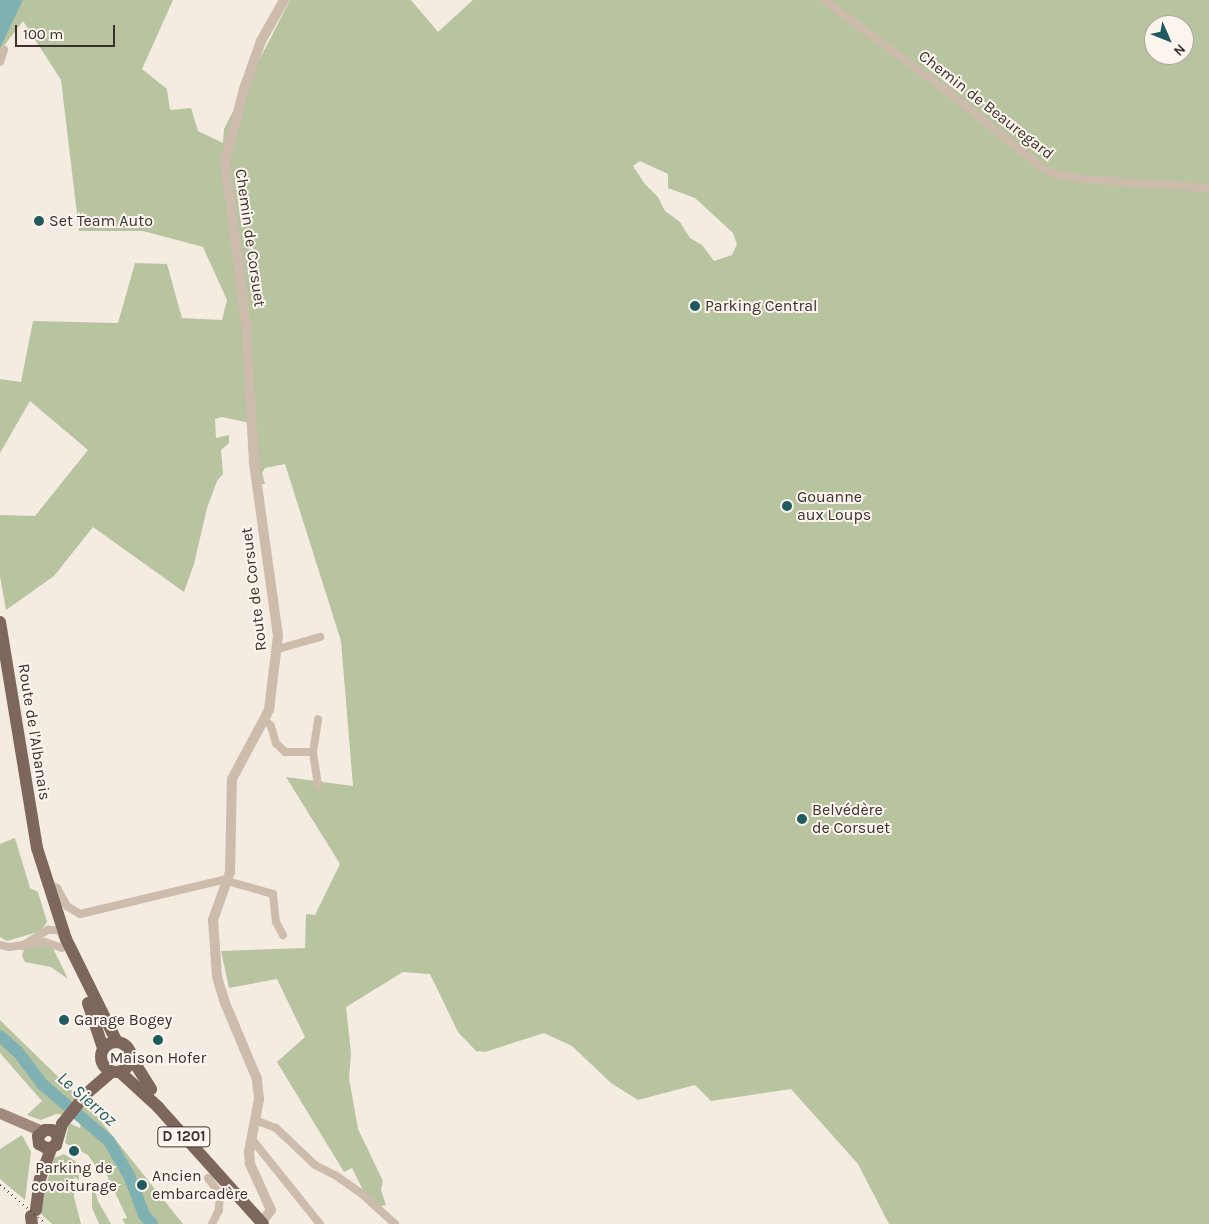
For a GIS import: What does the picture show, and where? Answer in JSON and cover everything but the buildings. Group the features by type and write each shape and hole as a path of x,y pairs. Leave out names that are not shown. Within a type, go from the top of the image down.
{"main road":[{"name":"Route de l'Albanais","path":"0,622 37,848 39,878 54,929 93,1011 104,1048"},
{"name":"Route de l'Albanais","path":"37,848 80,971 117,1042"},
{"path":"34,1217 47,1138 84,1093 111,1068 128,1066 131,1057 125,1045 117,1042 104,1048 111,1068"},
{"name":"D 1201","path":"131,1057 138,1074 243,1197 246,1205"},
{"name":"D 1201","path":"111,1068 158,1107 262,1223"},
{"path":"0,1113 47,1138"}],"street":[{"name":"Chemin de Corsuet","path":"254,462 246,323 225,162 244,89 261,41 284,0"},
{"name":"Chemin de Beauregard","path":"824,0 947,91 1041,167 1054,174 1080,180 1209,188"},
{"path":"0,62 4,50"},
{"name":"Route de Corsuet","path":"254,462 278,649 272,696 265,720 232,779 232,852 213,920 217,976 224,1003 258,1079 259,1099 251,1138 250,1164 271,1210 262,1223"},
{"path":"278,649 320,637"},
{"path":"318,719 313,752 318,785"},
{"path":"265,720 271,726 276,743 285,752 313,752"},
{"path":"48,884 57,888 67,906 80,914 225,881 273,894 276,922 283,935"},
{"path":"22,946 54,929 59,930 80,971"},
{"path":"0,945 22,946 45,942 62,948"},
{"path":"255,1120 276,1128 315,1165 354,1189 395,1224"},
{"path":"251,1138 320,1224"},
{"path":"208,1178 220,1194 219,1210 212,1224"}],"green space":[{"path":"5,0 173,0 142,69 167,89 170,110 191,108 198,131 223,143 224,129 290,0 411,0 438,32 473,0 1209,0 1209,1224 889,1224 858,1164 791,1089 711,1101 695,1085 638,1100 611,1083 572,1046 544,1033 485,1052 476,1051 458,1032 430,974 403,972 346,1007 351,1053 349,1078 358,1129 383,1181 381,1190 386,1205 372,1208 352,1168 344,1172 277,1062 305,1037 277,979 229,988 221,951 305,948 306,914 315,915 340,864 286,777 353,786 341,641 285,464 265,468 262,473 265,484 258,484 255,424 222,417 215,419 216,438 229,435 229,443 221,450 223,474 217,481 207,508 194,564 184,592 93,527 54,576 6,610 0,576 0,515 35,516 88,450 30,401 0,453 0,379 21,382 33,321 118,323 135,263 167,264 182,318 222,320 227,300 203,247 143,231 79,231 61,80 23,21 0,51 0,12","holes":["640,161 668,174 668,188 695,198 733,233 737,244 732,255 714,261 702,245 690,238 680,222 665,211 658,197 644,183 633,166"]},
{"path":"15,838 30,888 38,892 47,922 41,931 7,941 0,937 0,844"},
{"path":"45,945 52,946 68,979 51,967 25,962 22,956 24,949"},
{"path":"0,1020 91,1109 183,1224 125,1224 122,1219 127,1218 105,1171 99,1171 88,1155 65,1143 69,1123 80,1128 81,1122 74,1115 56,1114 41,1120 27,1115 42,1101 0,1053"},
{"path":"22,1135 31,1152 25,1200 0,1179 0,1149"},
{"path":"64,1154 75,1161 79,1168 79,1180 74,1177 74,1197 81,1224 52,1224 41,1214 43,1196 54,1158"},
{"path":"92,1180 98,1201 111,1224 99,1224 92,1208"}],"water":[{"path":"0,0 23,0 0,48"}],"waterway":[{"name":"Le Sierroz","path":"0,1036 18,1052 43,1085 109,1141 129,1175 144,1215 152,1224"}],"railway":[{"path":"0,1185 46,1224"}],"place":[{"name":"Set Team Auto","path":"39,221"},
{"name":"Parking Central","path":"695,306"},
{"name":"Gouanne aux Loups","path":"787,506"},
{"name":"Belvédère de Corsuet","path":"802,819"},
{"name":"Garage Bogey","path":"64,1020"},
{"name":"Maison Hofer","path":"158,1040"},
{"name":"Parking de covoiturage","path":"74,1151"},
{"name":"Ancien embarcadère","path":"142,1185"}]}
